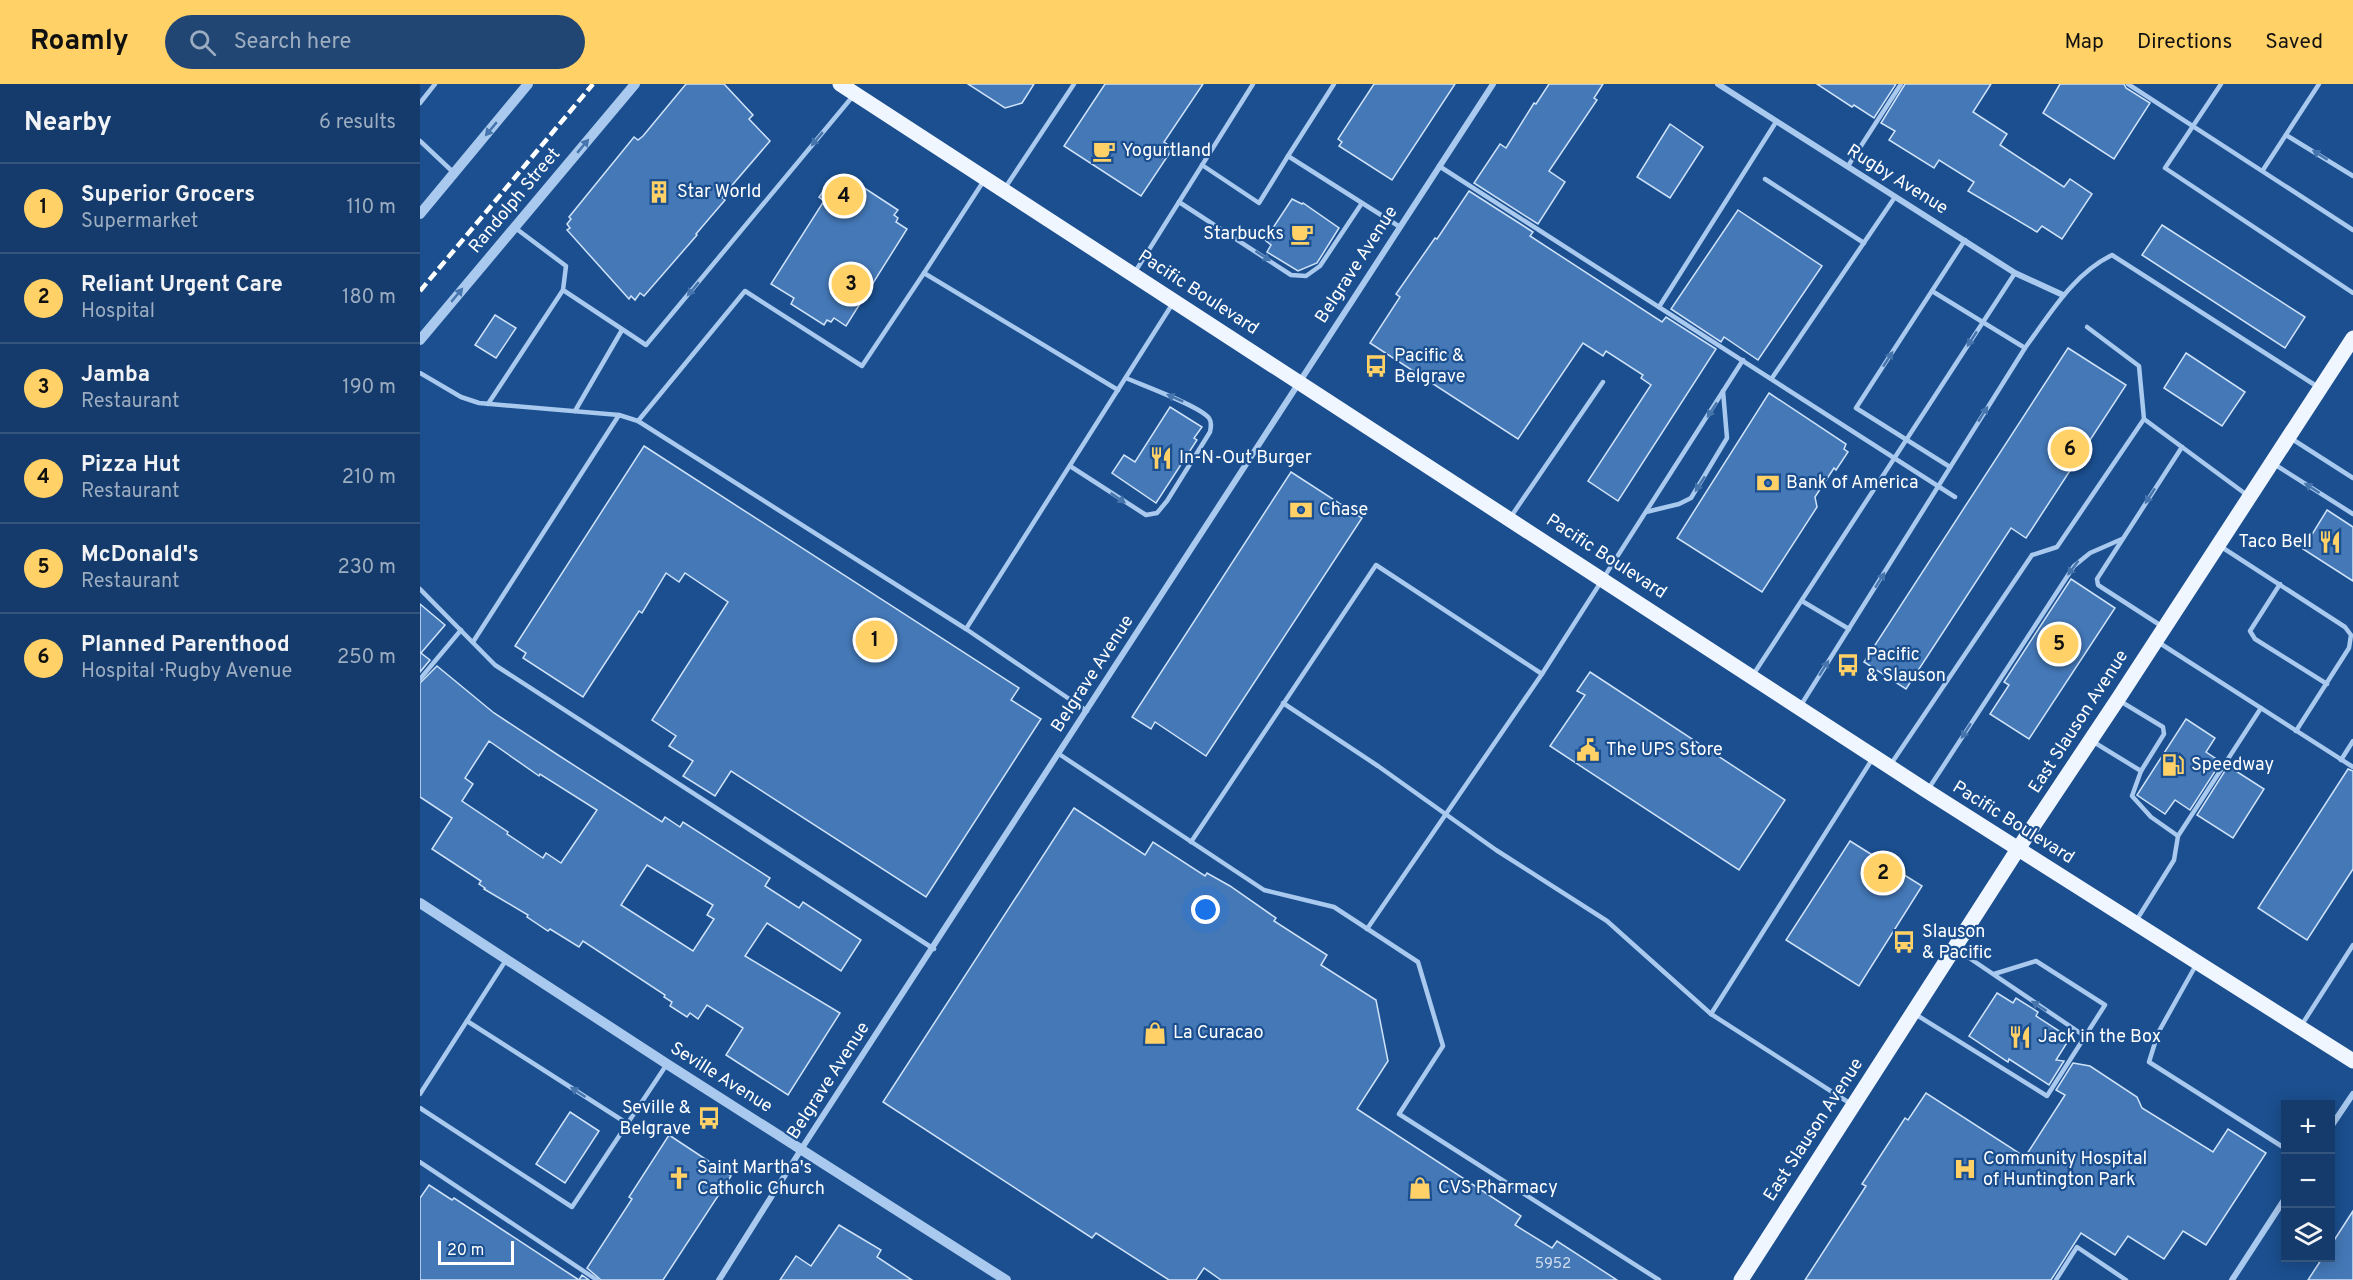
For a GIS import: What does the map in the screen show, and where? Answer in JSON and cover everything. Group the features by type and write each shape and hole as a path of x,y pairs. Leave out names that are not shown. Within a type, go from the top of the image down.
{"main road":[{"name":"Pacific Boulevard","path":"840,84 1603,578 1927,791 2353,1061"},
{"name":"East Slauson Avenue","path":"1741,1280 2018,849 2353,338"}],"street":[{"path":"420,214 528,84"},
{"name":"Randolph Street","path":"420,340 635,84"},
{"name":"Belgrave Avenue","path":"719,1280 802,1148 934,949 1493,84"},
{"name":"Rugby Avenue","path":"1718,84 2015,273 2063,295"},
{"name":"Seville Avenue","path":"420,903 1006,1280"},
{"path":"2335,1122 2353,1094"},
{"path":"2232,1280 2281,1205"}],"lane":[{"path":"420,103 435,84"},
{"path":"1004,190 1074,84"},
{"path":"1134,274 1254,84"},
{"path":"1202,165 1258,203 1334,84"},
{"path":"1848,166 1901,84"},
{"path":"2128,84 2353,230"},
{"path":"2221,84 2165,168 2353,293"},
{"path":"2263,170 2319,84"},
{"path":"563,290 646,345 855,94"},
{"path":"1659,306 1776,122"},
{"path":"2286,135 2353,176"},
{"path":"420,141 454,173"},
{"path":"1288,156 1400,227"},
{"path":"1439,166 1955,497"},
{"path":"638,421 745,291 862,366 985,178"},
{"path":"1766,179 1864,243"},
{"path":"1772,378 1895,197"},
{"path":"1179,202 1291,274 1306,276 1320,266 1362,203"},
{"path":"488,404 563,290 566,266 514,227"},
{"path":"1950,467 1856,408 1965,240"},
{"path":"1800,708 2025,348 2063,295 2093,264 2112,255 2320,388"},
{"path":"924,273 1118,390"},
{"path":"1752,676 2015,273"},
{"path":"1932,291 2025,348"},
{"path":"966,629 1175,300"},
{"path":"1889,766 2032,555 2056,547 2144,419 2139,366 2087,327"},
{"path":"575,411 622,330"},
{"path":"1367,929 1542,674 1743,360"},
{"path":"420,373 462,397 488,404 619,415 638,421 966,629 1087,711"},
{"path":"1070,466 1146,515 1157,513 1167,501 1210,432 1211,424 1208,417 1185,403 1126,378"},
{"path":"1510,518 1604,382"},
{"path":"1646,512 1685,502 1691,498 1727,438 1723,391"},
{"path":"473,642 619,415"},
{"path":"2144,419 2250,497"},
{"path":"2288,437 2353,478"},
{"path":"2182,447 2097,579 2098,585 2260,708 2353,767"},
{"path":"2272,462 2353,514"},
{"path":"1927,791 2074,566 2090,553 2122,539"},
{"path":"2218,545 2345,627 2350,635 2351,648 2296,731"},
{"path":"1191,842 1376,565 1542,674"},
{"path":"2280,585 2250,631 2255,639 2327,684"},
{"path":"420,589 495,665 934,949"},
{"path":"1802,601 1849,629"},
{"path":"420,679 461,630"},
{"path":"2118,699 2163,727 2164,734 2140,771 2132,796 2151,817 2178,836"},
{"path":"1283,704 1378,766 1444,814 1607,921 1711,1014 1854,1105"},
{"path":"2135,923 2174,860 2178,836 2260,708"},
{"path":"2090,740 2140,771"},
{"path":"2341,760 2353,741"},
{"path":"1059,754 1264,890 1334,908 1418,962 1443,1046 1400,1114 1659,1280"},
{"path":"1711,1014 1874,756"},
{"path":"2300,1027 2353,945"},
{"path":"1955,948 2086,1037"},
{"path":"420,1094 508,958"},
{"path":"1912,1013 2047,1096 2104,1005 2036,961 1994,974"},
{"path":"2197,962 2158,1033 2149,1062 2281,1146"},
{"path":"467,1021 628,1124"},
{"path":"420,1108 572,1207 667,1064"},
{"path":"420,1162 597,1280"},
{"path":"2056,1280 2078,1247 2126,1280"}],"building":[{"name":"Star World","path":"686,84 724,84 753,115 749,119 770,141 722,197 725,200 697,235 644,296 640,293 635,300 631,296 629,299 567,230 570,228 567,224 571,219 569,217 634,137 638,140 643,136"},
{"path":"968,84 1034,84 1022,103 1005,108"},
{"path":"1105,84 1203,84 1164,142 1173,148 1141,196 1064,146"},
{"path":"1374,84 1455,84 1392,180 1339,146 1342,142 1338,139"},
{"path":"1549,84 1603,84 1594,98 1597,100 1549,171 1565,182 1538,224 1474,183 1500,144 1506,148 1534,103 1536,104"},
{"path":"1817,84 1896,84 1874,118 1854,105 1852,107"},
{"path":"1905,84 1991,84 1973,112 2007,134 2000,145 2064,187 2070,179 2092,194 2062,239 2042,226 2037,232 1968,191 1974,182 1939,160 1934,168 1889,140 1895,131 1881,123"},
{"path":"2060,84 2124,84 2126,88 2150,103 2114,159 2043,113"},
{"path":"1670,124 1703,147 1670,198 1637,177"},
{"path":"846,176 898,210 894,215 898,218 896,222 907,229 846,326 834,318 831,322 827,320 824,325 791,304 794,298 771,284 824,201 819,197 831,180 836,183 838,179 842,181"},
{"path":"1469,191 1533,232 1530,236 1662,322 1666,317 1716,349 1618,501 1588,481 1651,385 1641,378 1643,375 1606,351 1603,356 1583,343 1518,439 1370,343 1400,297 1396,294"},
{"name":"Starbucks","path":"1292,199 1303,203 1339,228 1317,263 1298,271 1267,252 1271,245 1265,240"},
{"path":"1738,210 1822,266 1758,360 1724,337 1721,342 1671,309"},
{"path":"2162,225 2305,317 2285,348 2142,255"},
{"path":"495,315 516,328 496,358 475,345"},
{"path":"2068,348 2126,385 2026,538 2011,528 1906,689 1864,662"},
{"path":"2186,353 2245,392 2222,426 2164,388"},
{"name":"Bank of America","path":"1769,393 1846,444 1844,449 1848,452 1836,470 1834,468 1815,497 1817,507 1762,592 1677,538"},
{"name":"In-N-Out Burger","path":"1170,407 1202,427 1194,438 1197,440 1156,503 1112,473 1124,455 1135,462"},
{"path":"644,446 1019,688 1011,700 1041,719 926,897 731,771 715,796 683,776 693,761 669,746 676,736 652,720 728,602 685,573 679,582 666,573 642,613 639,611 583,697 523,658 526,653 515,646"},
{"path":"1291,472 1362,518 1206,756 1155,722 1151,729 1132,717"},
{"name":"Taco Bell","path":"2327,510 2353,527 2353,581 2303,549"},
{"path":"2071,579 2115,608 2029,739 1990,714 2009,685 2004,682"},
{"path":"420,604 445,625 421,653 430,660 420,672"},
{"path":"437,666 494,713 558,755 662,822 665,817 680,827 683,822 770,878 765,886 799,908 803,902 861,940 841,971 767,923 745,956 840,1013 788,1095 726,1055 743,1028 707,1005 698,1019 690,1013 687,1017 670,1006 672,1002 664,997 665,995 583,941 579,947 550,929 548,931 527,917 528,915 484,889 479,884 481,881 432,849 452,818 420,797 420,683","holes":["489,741 539,776 540,774 597,810 561,863 546,853 543,858 462,801 473,784 465,778","647,865 713,905 707,915 714,919 693,951 621,905"]},
{"path":"1590,672 1785,800 1739,870 1550,746 1585,695 1577,691"},
{"path":"2186,719 2215,738 2206,752 2221,762 2190,810 2175,800 2165,814 2137,795"},
{"path":"2228,766 2264,789 2233,838 2197,815"},
{"path":"2348,769 2353,771 2353,869 2307,940 2258,908"},
{"name":"La Curacao","path":"1074,808 1145,855 1153,842 1205,876 1207,873 1230,886 1276,918 1274,921 1327,955 1321,965 1376,1000 1388,1061 1357,1109 1521,1216 1515,1225 1552,1248 1557,1241 1617,1280 1221,1280 1204,1268 1196,1280 1169,1280 1096,1233 1092,1238 883,1102"},
{"path":"1850,841 1922,886 1859,986 1786,940"},
{"name":"Jack in the Box","path":"1997,993 2013,1003 2016,998 2038,1012 2036,1016 2070,1038 2056,1060 2064,1061 2049,1085 2009,1059 2008,1062 1969,1036"},
{"name":"Community Hospital of Huntington Park","path":"2073,1063 2090,1066 2137,1097 2142,1108 2213,1152 2228,1129 2266,1153 2206,1245 2183,1231 2164,1259 2128,1236 2115,1255 2081,1233 2051,1280 1805,1280 1866,1186 1862,1184 1905,1118 1908,1120 1926,1093 2025,1157 2065,1095 2056,1090"},
{"path":"570,1112 599,1131 565,1183 536,1164"},
{"path":"669,1135 731,1176 663,1280 601,1280 587,1268 632,1199 629,1197"},
{"path":"429,1185 452,1200 454,1198 579,1280 420,1280 420,1198"},
{"path":"2353,1211 2353,1280 2308,1280 2320,1262 2335,1262 2335,1239"},
{"path":"839,1225 881,1250 877,1257 912,1280 780,1280 796,1256 811,1266"},
{"path":"582,1275 589,1280 579,1280"}],"railway":[{"path":"420,291 593,84"}],"place":[{"name":"Yogurtland","path":"1104,151"},
{"name":"Star World","path":"659,192"},
{"name":"Pizza Hut","path":"844,196"},
{"name":"Starbucks","path":"1302,234"},
{"name":"Jamba","path":"851,284"},
{"name":"Pacific & Belgrave","path":"1376,366"},
{"name":"Planned Parenthood","path":"2070,449"},
{"name":"In-N-Out Burger","path":"1161,458"},
{"name":"Bank of America","path":"1768,483"},
{"name":"Chase","path":"1301,510"},
{"name":"Taco Bell","path":"2330,542"},
{"name":"Superior Grocers","path":"875,640"},
{"name":"McDonald's","path":"2059,644"},
{"name":"Pacific & Slauson","path":"1848,665"},
{"name":"The UPS Store","path":"1588,750"},
{"name":"Speedway","path":"2173,765"},
{"name":"Reliant Urgent Care","path":"1883,873"},
{"name":"Slauson & Pacific","path":"1904,942"},
{"name":"La Curacao","path":"1155,1033"},
{"name":"Jack in the Box","path":"2020,1037"},
{"name":"Seville & Belgrave","path":"709,1118"},
{"name":"Community Hospital of Huntington Park","path":"1965,1169"},
{"name":"Saint Martha's Catholic Church","path":"679,1178"},
{"name":"CVS Pharmacy","path":"1420,1188"}]}
